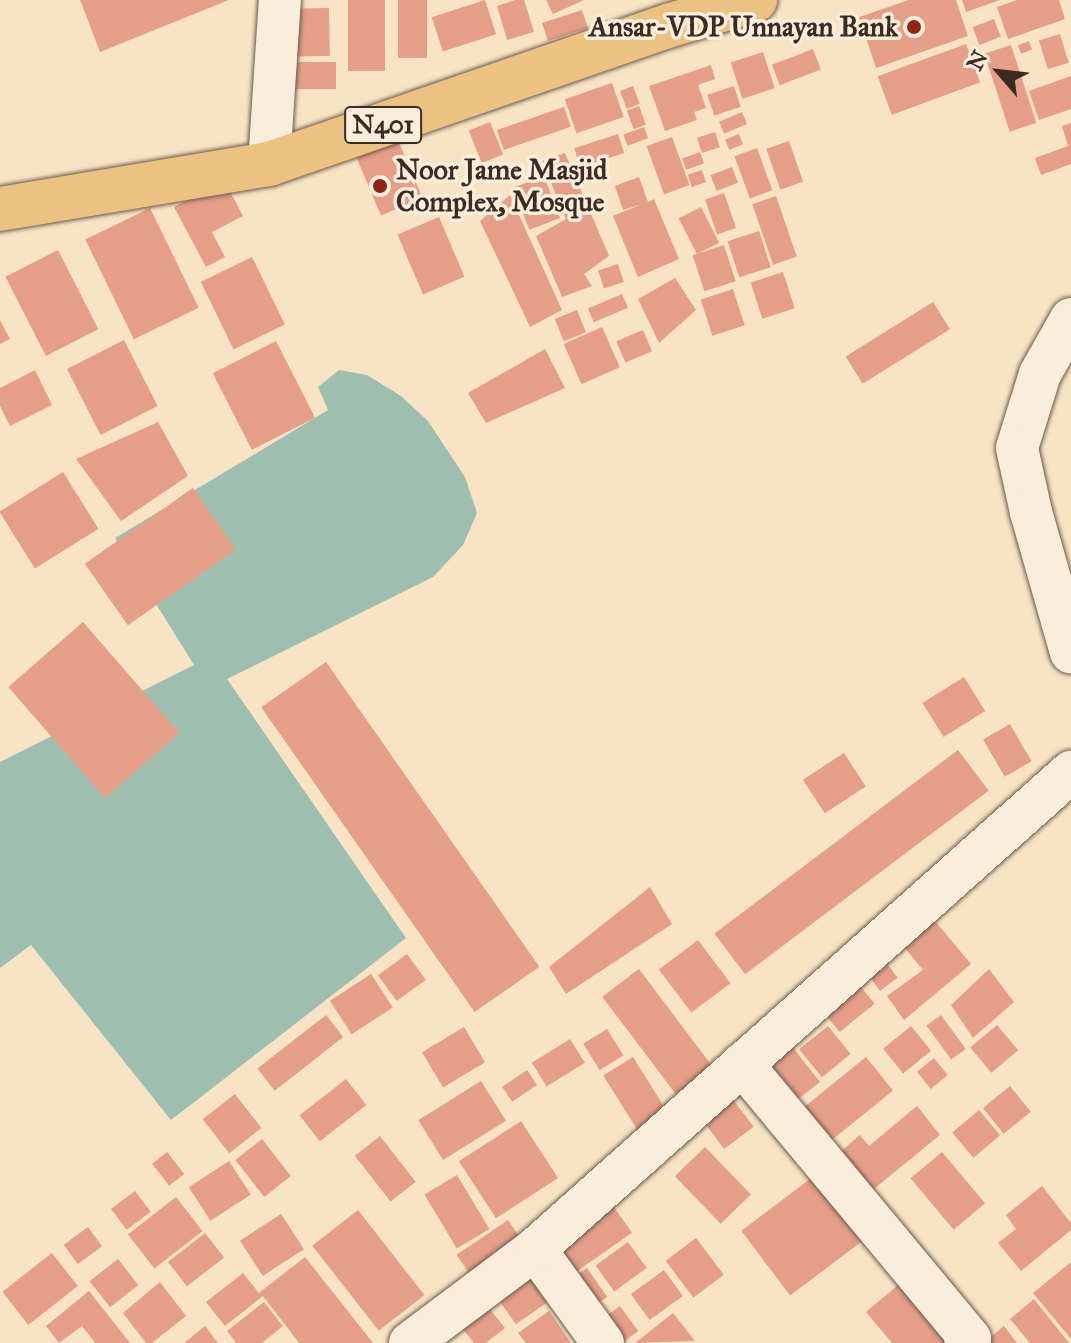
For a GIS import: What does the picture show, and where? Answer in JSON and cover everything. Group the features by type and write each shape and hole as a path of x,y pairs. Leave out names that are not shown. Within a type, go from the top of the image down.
{"highway":[{"name":"N401","path":"0,209 269,164 671,25 755,0"}],"street":[{"path":"269,164 280,0"},
{"path":"1071,319 1040,374 1017,448 1031,512 1071,652"},
{"path":"410,1343 535,1249 1071,772"},
{"path":"742,1064 970,1339 965,1343"},
{"path":"535,1249 603,1343"}],"shaded area":[{"path":"339,370 367,375 401,396 428,421 465,477 477,513 463,545 433,577 227,679 406,938 171,1120 31,945 0,968 0,762 194,665 115,538 328,410 318,387"}],"building":[{"path":"80,0 229,0 100,52"},
{"path":"348,0 385,0 385,71 348,71"},
{"path":"398,0 427,0 427,58 398,58"},
{"path":"485,0 496,34 443,52 432,17"},
{"path":"524,0 534,32 507,40 497,6"},
{"path":"546,0 584,0 553,14"},
{"name":"Ansar-VDP Unnayan Bank","path":"909,0 956,0 968,36 876,68 859,17"},
{"path":"962,0 1000,0 966,12"},
{"path":"1017,0 1059,0 1065,19 1008,39 997,7"},
{"path":"329,8 330,56 287,57 286,9"},
{"path":"582,10 588,28 548,41 542,23"},
{"path":"994,19 1001,37 979,45 973,27"},
{"path":"1060,34 1069,63 1048,69 1039,40"},
{"path":"1029,41 1032,49 1021,54 1018,45"},
{"path":"966,44 980,83 892,115 878,76"},
{"path":"1011,45 1036,123 1010,132 984,54"},
{"path":"813,49 821,70 780,85 772,65"},
{"path":"763,52 775,88 742,99 731,63"},
{"path":"284,62 336,62 336,89 284,89"},
{"path":"711,65 715,79 698,85 706,108 694,112 697,120 665,131 649,86"},
{"path":"1071,76 1071,109 1039,120 1029,91"},
{"path":"612,83 624,117 576,133 565,99"},
{"path":"633,86 640,104 627,109 620,91"},
{"path":"734,86 741,107 714,116 707,95"},
{"path":"639,106 646,125 634,129 627,110"},
{"path":"564,107 571,127 504,150 497,130"},
{"path":"742,112 747,124 724,134 719,122"},
{"path":"490,122 503,154 482,163 469,131"},
{"path":"1071,123 1071,164 1041,175 1035,158 1068,146 1062,126"},
{"path":"644,127 648,138 627,146 623,135"},
{"path":"715,132 720,147 702,153 697,138"},
{"path":"618,134 624,153 580,167 574,148"},
{"path":"739,134 743,144 729,150 725,140"},
{"path":"672,137 689,185 664,194 647,146"},
{"path":"397,138 422,198 381,215 356,156"},
{"path":"789,141 803,182 780,189 766,149"},
{"path":"757,148 772,190 750,198 734,156"},
{"path":"700,152 704,163 686,170 682,158"},
{"path":"565,153 609,256 584,274 592,286 562,297 536,236 566,219 542,161"},
{"path":"732,167 738,183 717,191 711,175"},
{"path":"702,170 706,182 692,187 688,175"},
{"path":"544,176 560,218 529,230 513,188"},
{"path":"639,177 648,202 654,199 679,259 638,277 613,216 642,204 623,210 615,186"},
{"path":"224,180 243,216 212,232 225,257 206,267 174,207"},
{"path":"724,193 736,228 717,234 705,200"},
{"path":"510,195 562,310 530,327 480,221"},
{"path":"776,196 797,257 773,265 752,204"},
{"path":"701,207 719,243 697,254 679,218"},
{"path":"150,208 199,308 134,339 85,240"},
{"path":"439,217 464,277 423,294 398,235"},
{"path":"759,231 771,267 739,277 728,241"},
{"path":"724,245 736,281 704,291 693,255"},
{"path":"58,250 98,329 46,356 5,277"},
{"path":"252,257 285,324 234,349 201,282"},
{"path":"618,264 624,282 604,289 598,270"},
{"path":"783,272 795,308 762,319 751,283"},
{"path":"675,278 696,310 659,343 638,299"},
{"path":"733,289 745,325 712,336 701,300"},
{"path":"622,294 628,308 594,322 588,308"},
{"path":"933,302 950,329 863,384 846,357"},
{"path":"577,310 586,332 564,341 555,319"},
{"path":"0,320 10,339 0,344"},
{"path":"602,327 620,367 582,384 564,344"},
{"path":"643,330 652,351 625,363 616,341"},
{"path":"124,340 158,406 101,435 67,369"},
{"path":"276,341 315,418 252,450 213,373"},
{"path":"545,349 565,388 486,423 468,393"},
{"path":"35,370 52,405 10,426 0,406 0,388"},
{"path":"158,422 188,476 121,521 76,459"},
{"path":"63,472 99,529 35,569 0,511"},
{"path":"193,488 236,549 128,625 85,564"},
{"path":"83,622 179,733 105,798 8,687"},
{"path":"326,662 539,967 475,1012 261,707"},
{"path":"964,677 985,711 944,737 922,703"},
{"path":"1010,724 1032,761 1005,777 983,740"},
{"path":"958,750 989,791 745,974 714,934"},
{"path":"844,753 866,787 825,813 803,780"},
{"path":"650,887 672,924 566,994 549,967"},
{"path":"935,921 971,964 904,1020 887,996 923,970 904,947"},
{"path":"698,940 730,983 691,1013 659,969"},
{"path":"407,954 426,980 397,1001 378,975"},
{"path":"882,957 898,978 880,991 864,970"},
{"path":"639,969 721,1078 684,1105 602,997"},
{"path":"989,969 1014,1002 973,1038 951,1005"},
{"path":"371,974 393,1008 352,1034 330,1001"},
{"path":"857,982 875,1004 840,1032 822,1010"},
{"path":"326,1015 343,1037 275,1091 257,1069"},
{"path":"941,1015 966,1049 951,1060 926,1026"},
{"path":"997,1025 1018,1050 991,1073 970,1047"},
{"path":"828,1026 851,1054 822,1077 799,1049"},
{"path":"911,1026 931,1051 903,1074 883,1049"},
{"path":"464,1027 485,1062 443,1087 422,1052"},
{"path":"607,1029 623,1055 600,1070 583,1044"},
{"path":"570,1039 585,1063 547,1087 532,1063"},
{"path":"791,1045 820,1082 792,1104 763,1067"},
{"path":"633,1057 667,1111 637,1130 603,1076"},
{"path":"866,1057 893,1090 825,1145 798,1112"},
{"path":"934,1058 948,1075 931,1089 917,1072"},
{"path":"527,1070 537,1085 512,1102 502,1087"},
{"path":"346,1079 366,1105 320,1141 300,1115"},
{"path":"481,1081 506,1121 443,1160 418,1120"},
{"path":"1010,1086 1031,1112 1004,1134 983,1108"},
{"path":"726,1090 754,1127 724,1149 696,1112"},
{"path":"235,1094 261,1128 229,1153 203,1119"},
{"path":"917,1106 940,1135 864,1197 833,1158 860,1135 869,1146"},
{"path":"979,1110 1000,1135 973,1158 952,1132"},
{"path":"521,1121 558,1178 496,1218 459,1161"},
{"path":"380,1136 416,1182 390,1201 355,1156"},
{"path":"262,1139 291,1176 264,1197 235,1160"},
{"path":"705,1147 751,1194 721,1224 675,1176"},
{"path":"167,1152 184,1174 169,1186 152,1164"},
{"path":"942,1152 985,1203 954,1230 911,1178"},
{"path":"229,1161 251,1195 211,1221 189,1187"},
{"path":"826,1167 875,1232 790,1295 741,1231"},
{"path":"457,1175 489,1229 457,1249 424,1195"},
{"path":"1042,1186 1071,1223 1071,1230 1021,1271 998,1243 1016,1229 1006,1215"},
{"path":"135,1191 151,1212 127,1230 111,1209"},
{"path":"176,1197 202,1231 154,1268 128,1235"},
{"path":"609,1200 632,1233 572,1275 549,1242"},
{"path":"358,1210 424,1295 379,1331 312,1246"},
{"path":"281,1214 304,1249 263,1276 240,1241"},
{"path":"508,1220 527,1248 476,1283 457,1255"},
{"path":"88,1227 102,1246 78,1264 64,1245"},
{"path":"205,1233 224,1257 187,1286 168,1262"},
{"path":"696,1238 724,1275 693,1298 666,1261"},
{"path":"628,1242 647,1268 614,1291 596,1266"},
{"path":"52,1253 78,1286 28,1325 2,1292"},
{"path":"305,1257 373,1343 299,1343 263,1296 225,1326 206,1302 243,1273 259,1293"},
{"path":"118,1259 138,1285 110,1307 90,1281"},
{"path":"538,1260 561,1293 516,1324 493,1292"},
{"path":"1071,1262 1071,1339 1033,1293"},
{"path":"587,1268 607,1297 588,1310 568,1281"},
{"path":"664,1270 683,1296 650,1320 631,1294"},
{"path":"905,1279 952,1343 892,1343 866,1312"},
{"path":"160,1282 186,1316 152,1343 146,1343 123,1313"},
{"path":"89,1291 130,1343 95,1343 82,1326 59,1343 46,1326"},
{"path":"482,1299 505,1328 486,1343 474,1343 456,1320"},
{"path":"1034,1299 1069,1343 1030,1343 1010,1319"},
{"path":"264,1302 283,1326 262,1343 236,1343 227,1331"},
{"path":"620,1306 638,1331 620,1343 602,1319"},
{"path":"549,1311 571,1343 526,1343 518,1333"},
{"path":"673,1313 695,1341 635,1343"},
{"path":"205,1326 218,1343 184,1343"},
{"path":"1004,1326 1017,1343 983,1343"}],"place":[{"name":"Ansar-VDP Unnayan Bank","path":"914,27"},
{"name":"Noor Jame Masjid Complex, Mosque","path":"380,186"}]}
